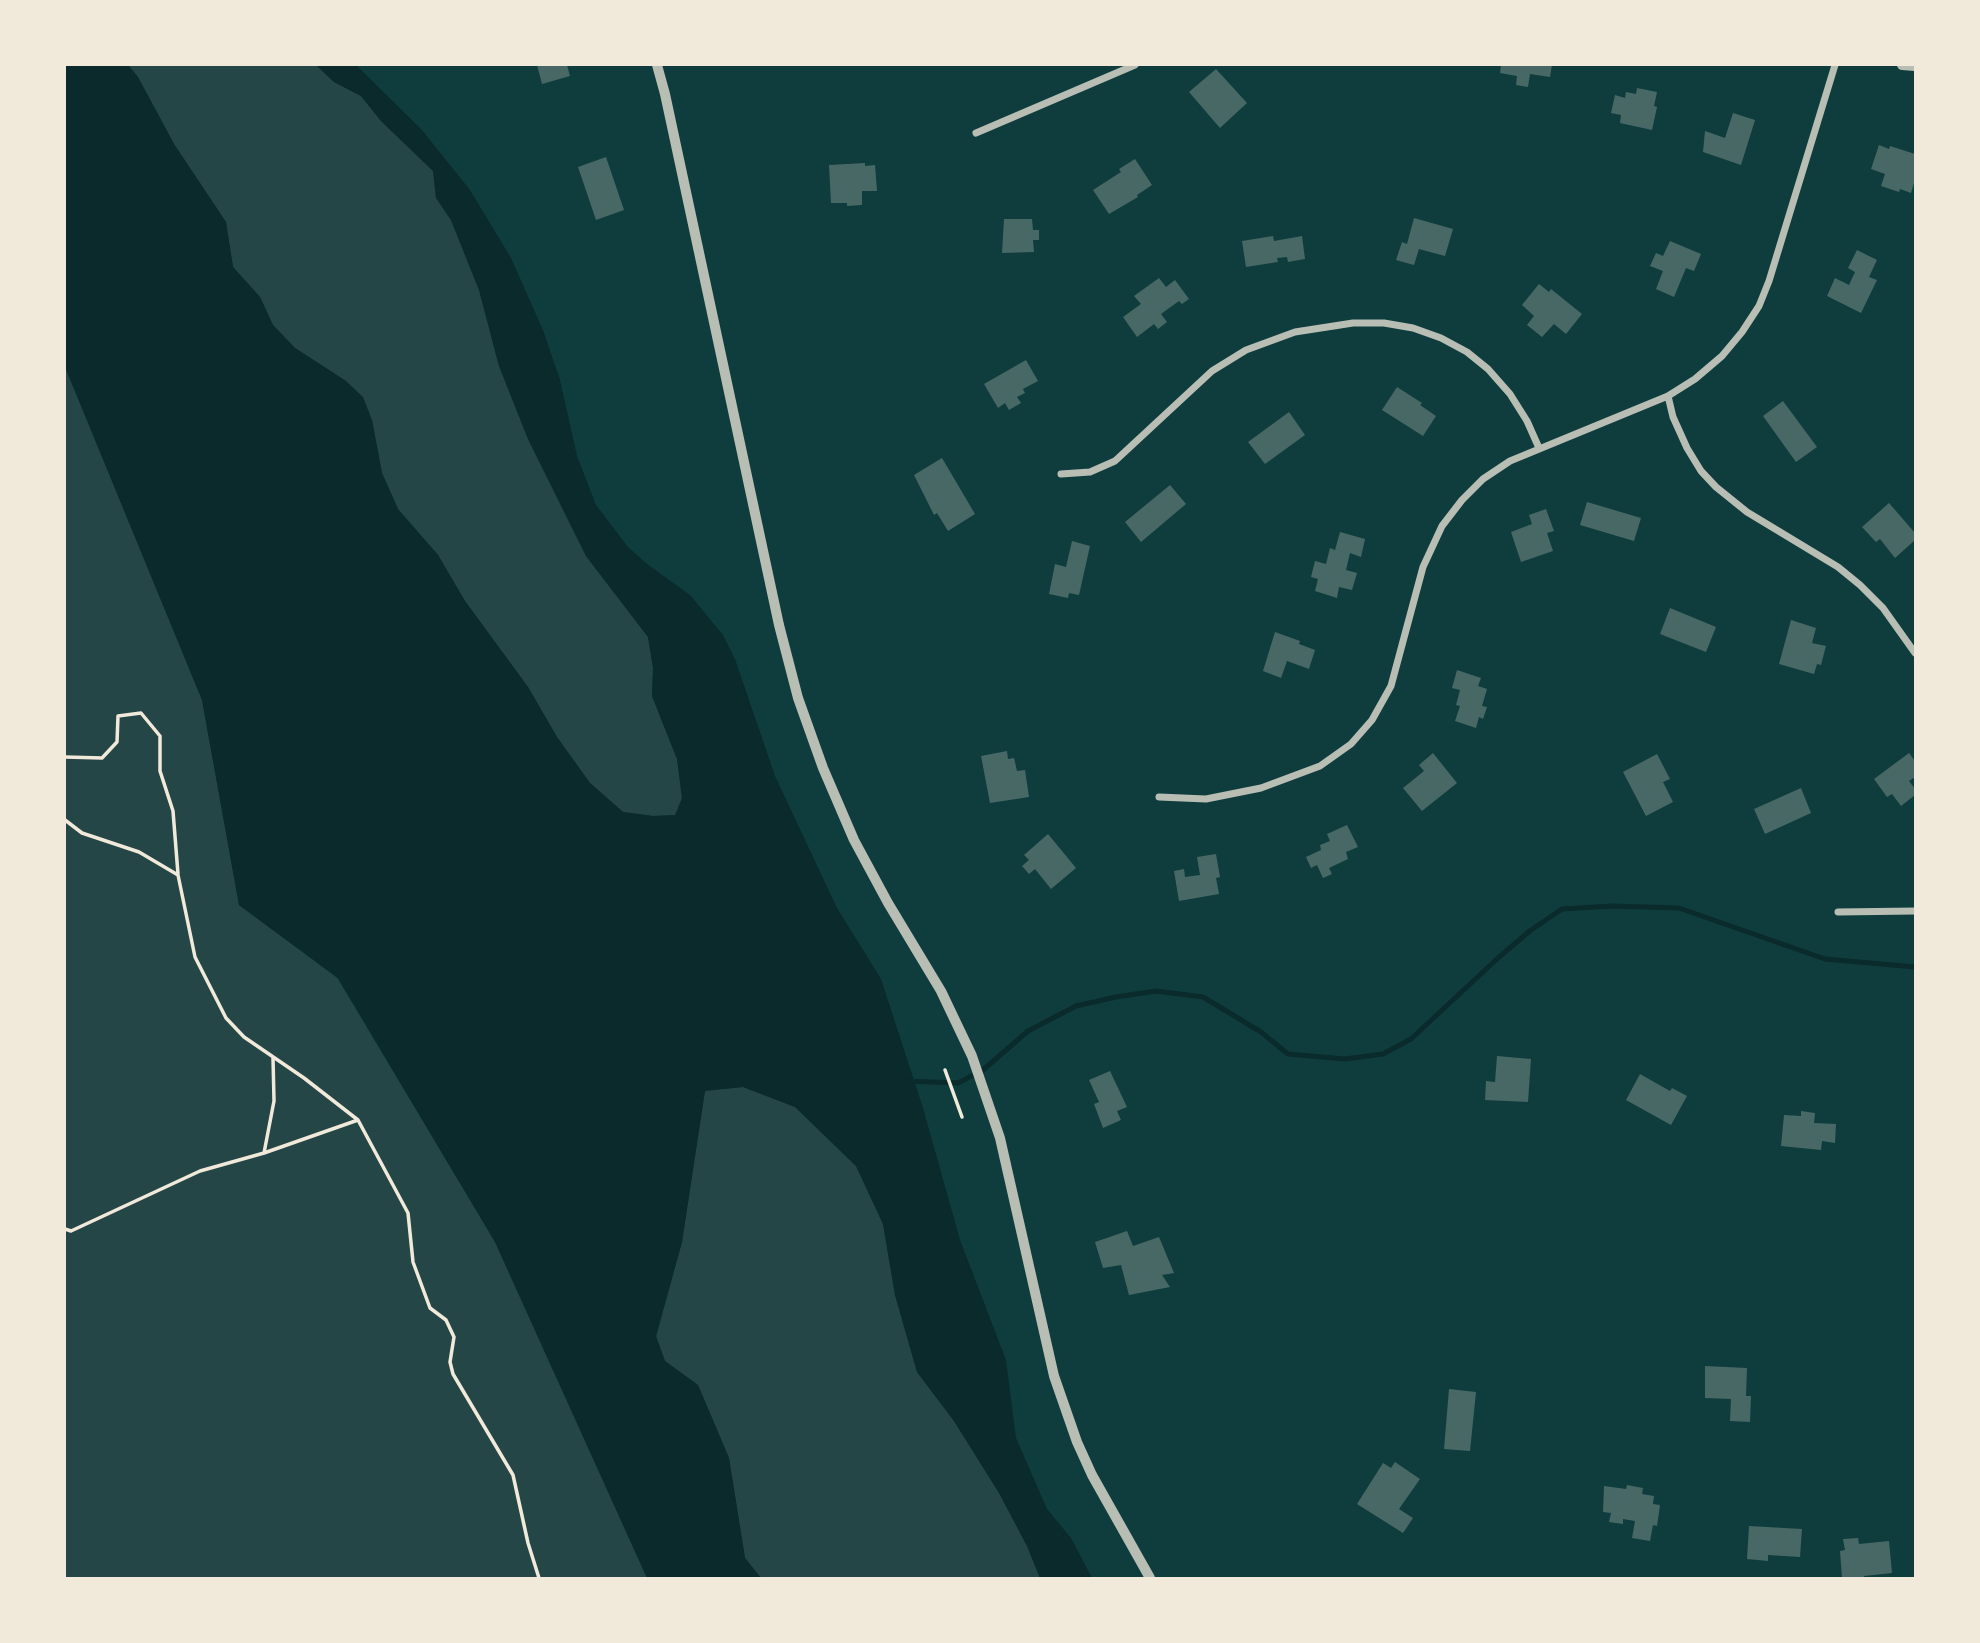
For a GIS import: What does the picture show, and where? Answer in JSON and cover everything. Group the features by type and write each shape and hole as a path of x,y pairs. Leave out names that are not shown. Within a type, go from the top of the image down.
{"street":[{"path":"657,65 779,625 798,698 823,768 854,840 888,903 942,991 972,1056 1000,1138 1054,1376 1092,1475 1150,1578"},
{"path":"976,133 1135,65"},
{"path":"1159,797 1206,799 1261,788 1320,766 1351,744 1372,720 1391,686 1423,567 1442,526 1462,499 1483,479 1510,461 1668,396 1695,379 1722,356 1759,306 1769,281 1835,65"},
{"path":"1902,65 1915,66"},
{"path":"1061,474 1090,472 1115,460 1212,371 1246,350 1295,332 1353,323 1384,323 1413,328 1441,338 1467,352 1488,369 1510,394 1527,421 1539,448"},
{"path":"1668,396 1687,448 1701,471 1716,487 1747,512 1838,566 1860,584 1883,608 1915,653"},
{"path":"1838,912 1915,911"}],"path":[{"path":"65,757 102,758 117,742 118,716 141,713 160,736 160,771 173,811 178,875 195,957 226,1018 244,1037 304,1078 358,1120 408,1213 413,1262 430,1308 446,1320 454,1337 450,1362 453,1374 513,1475 539,1578"},
{"path":"65,820 82,833 139,852 178,875"},
{"path":"264,1153 274,1101 272,1057"},
{"path":"945,1070 962,1117"},
{"path":"65,1229 71,1231 200,1171 264,1153 358,1120"}],"shaded area":[{"path":"65,65 128,65 138,77 174,144 226,222 233,267 260,297 273,325 295,348 346,381 363,397 372,420 382,473 398,509 438,555 465,601 528,687 557,737 590,783 623,812 653,816 675,815 682,798 677,759 652,696 653,668 648,637 586,556 528,439 499,366 479,290 451,220 436,198 433,171 381,121 361,96 334,82 316,65 356,65 421,129 470,190 511,258 543,330 560,380 577,456 596,505 628,547 690,595 723,635 735,659 775,776 837,908 881,979 923,1108 960,1240 1006,1360 1016,1438 1047,1509 1071,1538 1092,1578 1040,1578 1027,1546 999,1493 954,1421 917,1372 895,1295 883,1224 856,1166 795,1107 743,1087 705,1091 682,1242 656,1336 665,1361 698,1385 729,1458 745,1558 761,1578 647,1578 495,1242 338,978 239,905 202,700 65,367"},
{"path":"128,65 316,65 334,82 361,96 381,121 433,171 436,198 451,220 479,290 499,366 528,439 586,556 648,637 653,668 652,696 677,759 682,798 676,815 653,816 623,812 590,783 557,737 528,687 465,601 438,555 398,509 382,473 372,420 346,381 295,348 273,325 260,297 233,267 226,222 174,144 138,77"},
{"path":"65,367 202,700 239,905 337,978 495,1242 647,1578 65,1578"},
{"path":"743,1087 795,1107 856,1166 883,1224 895,1295 917,1372 954,1421 999,1493 1027,1546 1040,1578 761,1578 745,1558 729,1458 698,1385 665,1361 656,1337 682,1242 705,1090"}],"building":[{"path":"537,65 567,65 570,76 542,84"},
{"path":"1501,65 1552,65 1550,77 1530,74 1528,87 1516,85 1517,76 1500,73"},
{"path":"1216,69 1247,103 1220,128 1189,92"},
{"path":"1637,88 1657,92 1652,130 1620,123 1621,115 1611,113 1615,95 1625,98 1626,92 1636,94"},
{"path":"1733,113 1755,120 1741,165 1703,152 1705,131 1725,138"},
{"path":"1879,145 1915,154 1915,180 1911,193 1881,186 1885,174 1871,169"},
{"path":"606,157 624,210 596,220 578,167"},
{"path":"1135,159 1152,185 1137,195 1138,197 1109,214 1093,190 1121,172 1119,169"},
{"path":"865,163 865,166 875,165 877,191 862,191 862,205 831,203 829,165"},
{"path":"1414,218 1453,229 1445,256 1419,249 1414,265 1396,260 1402,242 1407,244"},
{"path":"1004,219 1032,219 1033,230 1039,230 1039,240 1033,240 1034,252 1002,253"},
{"path":"1273,236 1274,241 1302,236 1305,259 1288,262 1287,257 1277,258 1278,262 1246,267 1242,241"},
{"path":"1670,241 1701,254 1694,271 1686,268 1674,297 1656,289 1663,271 1650,266 1656,253 1663,256"},
{"path":"1857,250 1877,260 1869,277 1877,280 1861,313 1827,296 1835,278 1849,285 1855,272 1848,268"},
{"path":"1159,278 1166,287 1175,280 1189,299 1182,304 1179,301 1161,314 1167,322 1158,329 1154,324 1137,337 1123,317 1141,304 1134,296"},
{"path":"1539,284 1549,292 1551,289 1582,314 1566,334 1554,324 1542,337 1527,325 1534,316 1522,305"},
{"path":"1026,360 1038,381 1023,389 1025,393 1017,397 1021,403 1009,410 1005,403 998,408 984,384"},
{"path":"1397,387 1436,416 1423,436 1382,410"},
{"path":"1783,401 1817,447 1796,462 1763,416"},
{"path":"1289,412 1305,435 1265,464 1248,442"},
{"path":"942,458 975,514 948,531 937,513 934,515 914,475"},
{"path":"1170,485 1186,504 1141,542 1125,522"},
{"path":"1587,502 1641,518 1634,541 1580,525"},
{"path":"1889,503 1915,533 1915,540 1895,558 1880,539 1876,542 1862,527"},
{"path":"1546,509 1554,531 1547,533 1553,551 1521,562 1511,532 1532,524 1529,515"},
{"path":"1340,532 1365,539 1361,557 1350,553 1346,570 1357,573 1352,590 1339,587 1337,598 1315,591 1318,579 1311,577 1315,561 1326,564 1330,548 1335,550"},
{"path":"1072,541 1090,546 1079,595 1069,593 1068,598 1049,594 1055,564 1066,567"},
{"path":"1670,608 1716,627 1706,652 1660,634"},
{"path":"1791,620 1816,628 1812,643 1826,646 1821,665 1817,664 1814,674 1779,664"},
{"path":"1275,632 1315,650 1309,669 1287,661 1281,678 1263,671"},
{"path":"1457,670 1481,678 1478,686 1487,689 1482,706 1487,707 1483,719 1479,717 1476,728 1455,721 1460,706 1456,705 1460,690 1452,688"},
{"path":"1007,751 1008,759 1014,758 1017,771 1025,770 1029,797 990,803 981,756"},
{"path":"1433,753 1457,783 1422,811 1403,788 1424,771 1419,765"},
{"path":"1909,753 1915,761 1915,777 1909,781 1915,789 1915,795 1901,806 1892,794 1887,797 1874,779"},
{"path":"1657,754 1670,779 1663,782 1673,802 1646,816 1623,772"},
{"path":"1801,788 1811,813 1765,834 1754,809"},
{"path":"1347,825 1358,847 1346,852 1348,859 1329,868 1332,874 1323,878 1317,865 1311,868 1306,857 1321,850 1320,845 1330,841 1327,834"},
{"path":"1048,834 1076,868 1051,889 1035,869 1029,874 1022,866 1029,860 1024,855"},
{"path":"1216,854 1220,877 1216,878 1219,894 1179,901 1174,871 1184,869 1185,877 1200,875 1197,857"},
{"path":"1497,1056 1531,1059 1528,1102 1485,1100 1486,1081 1495,1082"},
{"path":"1110,1071 1127,1107 1117,1111 1121,1120 1103,1128 1094,1104 1099,1102 1089,1080"},
{"path":"1640,1074 1670,1091 1672,1088 1687,1096 1671,1125 1626,1100"},
{"path":"1801,1111 1815,1113 1814,1123 1836,1124 1835,1143 1822,1141 1821,1150 1781,1146 1784,1115 1801,1116"},
{"path":"1127,1231 1133,1246 1159,1237 1174,1273 1162,1275 1170,1287 1129,1295 1121,1265 1103,1268 1095,1242"},
{"path":"1705,1366 1747,1368 1746,1396 1751,1396 1750,1422 1730,1421 1731,1399 1705,1398"},
{"path":"1449,1389 1476,1392 1470,1451 1444,1449"},
{"path":"1395,1462 1420,1479 1399,1509 1413,1518 1403,1533 1357,1504 1383,1463 1391,1468"},
{"path":"1627,1485 1643,1488 1642,1494 1654,1496 1653,1504 1660,1505 1657,1526 1653,1525 1650,1541 1632,1538 1635,1521 1623,1519 1623,1524 1609,1522 1611,1513 1603,1512 1604,1486 1626,1489"},
{"path":"1749,1526 1802,1529 1800,1557 1768,1555 1768,1561 1747,1559"},
{"path":"1858,1538 1859,1544 1889,1541 1892,1573 1864,1578 1842,1578 1840,1551 1845,1550 1843,1539"}],"waterway":[{"path":"907,1081 958,1083 983,1070 1028,1031 1076,1006 1156,991 1203,997 1261,1032 1288,1054 1345,1059 1383,1054 1411,1039 1498,958 1531,930 1562,909 1612,906 1679,908 1825,959 1915,967"}]}
